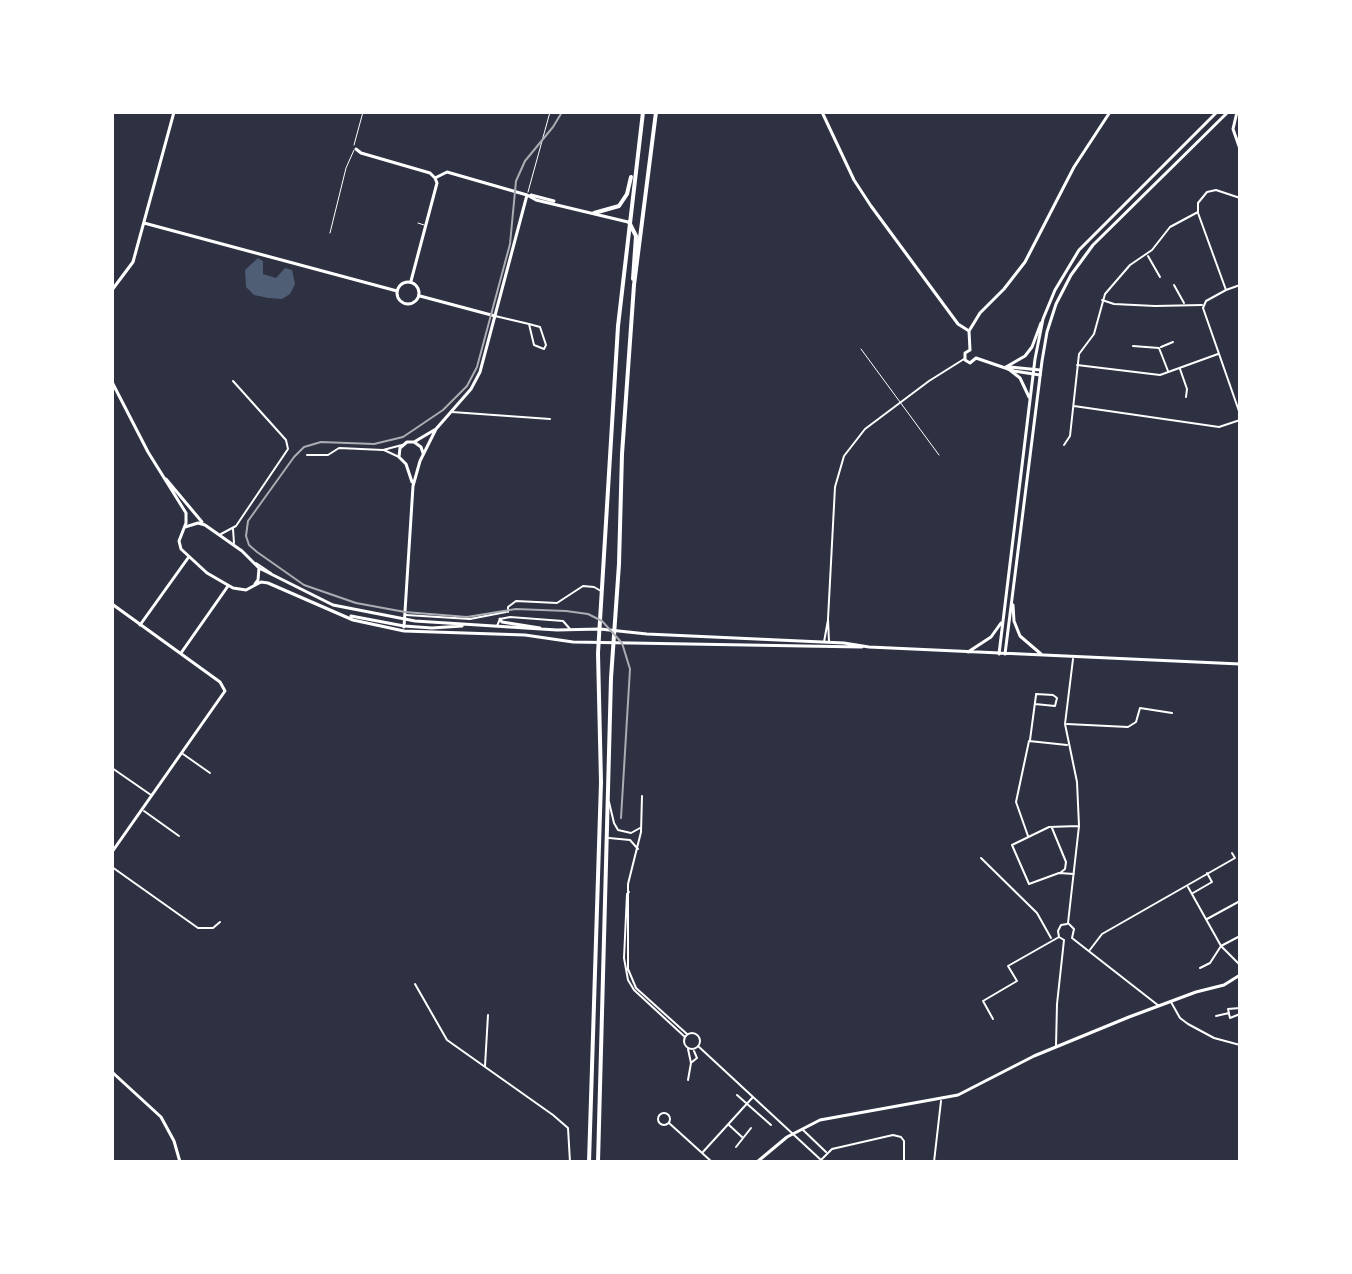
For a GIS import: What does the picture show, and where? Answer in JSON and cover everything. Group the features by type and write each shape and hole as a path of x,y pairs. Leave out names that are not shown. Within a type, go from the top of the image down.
{"main road":[{"path":"112,290 133,262 174,112"},
{"path":"589,1162 599,820 599,642 610,433 628,222 643,112"},
{"path":"598,1162 613,643 622,454 634,285 656,112"},
{"path":"822,112 854,180 871,206 958,324 969,331"},
{"path":"970,350 969,331 980,313 1025,262 1074,167 1110,112"},
{"path":"1006,367 1025,356 1032,347 1055,290 1079,250 1217,112"},
{"path":"1005,654 1040,373 1047,332 1056,304 1085,254 1228,112"},
{"path":"1237,112 1233,129 1240,149"},
{"path":"355,147 361,153 430,173 435,178 437,183 411,281"},
{"path":"594,213 614,209 622,202 630,184 637,151"},
{"path":"435,178 447,172 536,200 555,202 628,222 636,236 634,285"},
{"path":"404,628 413,486 421,459 436,429 471,389 481,369 527,195"},
{"path":"628,222 643,205"},
{"path":"144,223 397,291"},
{"path":"397,291 404,282 411,281 419,288 420,296"},
{"path":"397,291 399,299 406,304 413,303 420,296"},
{"path":"420,296 495,316"},
{"path":"999,654 1043,319"},
{"path":"970,350 976,358"},
{"path":"970,350 965,353 964,359 970,363 976,358"},
{"path":"976,358 1040,373"},
{"path":"1006,367 1023,382 1030,401"},
{"path":"112,382 148,452 186,513 179,544 188,558 238,590 261,582 368,624 459,634 501,634 613,643 827,645"},
{"path":"413,486 406,464 399,457 402,445 436,429"},
{"path":"406,464 416,464 421,459 421,447 414,442"},
{"path":"163,476 205,525 259,568 333,605 469,625 600,629 827,645 1240,664"},
{"path":"185,527 198,523 205,525"},
{"path":"140,625 188,558"},
{"path":"255,585 259,568"},
{"path":"181,653 228,586"},
{"path":"1013,593 1015,627 1024,642 1044,656"},
{"path":"112,604 220,682 225,691 112,852"},
{"path":"500,619 502,622 544,629"},
{"path":"968,652 991,637 1003,620"},
{"path":"404,628 469,625"},
{"path":"599,820 608,838"},
{"path":"757,1162 777,1143 820,1120 958,1095 1034,1056 1159,1006 1224,985 1240,975"},
{"path":"112,1072 161,1117 174,1141 180,1162"}],"street":[{"path":"1226,290 1198,212 1198,203 1211,191 1240,198"},
{"path":"1064,445 1070,436 1079,354 1094,334 1102,300 1130,265 1148,255 1170,227 1198,212"},
{"path":"1148,255 1160,277"},
{"path":"1174,285 1185,304"},
{"path":"1102,300 1114,304 1203,306 1226,290 1240,285"},
{"path":"1203,306 1240,414"},
{"path":"495,316 529,324 543,330 544,349 534,345 529,324"},
{"path":"1133,346 1159,348 1173,342"},
{"path":"1159,348 1168,372"},
{"path":"1077,365 1157,375 1219,354"},
{"path":"827,645 838,472 847,450 858,435 900,402 964,359"},
{"path":"1180,368 1187,389 1186,397"},
{"path":"220,535 233,528 288,449 286,440 233,381"},
{"path":"1073,406 1219,427 1240,420"},
{"path":"451,412 550,419"},
{"path":"307,455 328,455 339,448 383,450 402,445"},
{"path":"383,450 399,457"},
{"path":"233,528 235,546"},
{"path":"256,563 285,583"},
{"path":"510,617 508,607 516,601 557,603 583,586 594,587 602,593"},
{"path":"405,617 470,619 508,612"},
{"path":"497,626 500,619 510,617 563,621 571,630"},
{"path":"1068,923 1079,826 1078,792 1065,724 1073,658"},
{"path":"1028,836 1016,802 1035,704 1038,693 1057,698 1055,706 1035,704"},
{"path":"1065,724 1128,727 1136,722 1140,708 1172,713"},
{"path":"1029,741 1069,745"},
{"path":"183,754 210,773"},
{"path":"112,768 152,796"},
{"path":"642,796 638,849 629,889 628,969 632,982 686,1035"},
{"path":"609,800 618,830 633,833 641,824"},
{"path":"142,809 179,836"},
{"path":"1051,827 1066,862 1065,869 1033,884 1026,881 1012,845 1051,827 1079,826"},
{"path":"608,838 631,840 638,849"},
{"path":"1089,951 1102,934 1235,858 1232,853"},
{"path":"981,858 1037,913 1051,939"},
{"path":"112,867 198,928 213,928 220,922"},
{"path":"1059,873 1074,874"},
{"path":"1192,894 1212,882 1207,873"},
{"path":"1187,885 1221,946 1240,965"},
{"path":"1206,920 1240,901"},
{"path":"1059,937 1059,927 1068,923"},
{"path":"1068,923 1074,929 1072,938"},
{"path":"1200,968 1210,963 1221,946 1240,936"},
{"path":"993,1019 983,1001 1017,981 1008,966 1051,939 1072,938"},
{"path":"1072,938 1159,1006"},
{"path":"1056,1048 1064,940"},
{"path":"415,984 447,1040 568,1128 570,1162"},
{"path":"1171,1002 1180,1018 1188,1024 1214,1038 1240,1045"},
{"path":"1239,1006 1240,1010 1230,1018 1228,1009 1239,1006"},
{"path":"1216,1016 1229,1013"},
{"path":"485,1066 488,1015"},
{"path":"686,1035 694,1032 700,1042 693,1049 688,1048"},
{"path":"686,1035 684,1044 691,1063 688,1080"},
{"path":"698,1046 820,1161 838,1147 897,1135 905,1144 904,1162"},
{"path":"691,1063 697,1058 693,1049"},
{"path":"737,1095 771,1125"},
{"path":"702,1153 754,1096"},
{"path":"934,1162 941,1099"},
{"path":"669,1123 711,1162"},
{"path":"728,1124 743,1138"},
{"path":"736,1147 751,1128"},
{"path":"802,1128 827,1153"}],"lane":[{"path":"330,233 363,112"},
{"path":"527,195 550,112"},
{"path":"418,223 426,225"},
{"path":"861,349 939,455"}],"water":[{"path":"258,258 263,261 263,274 276,278 285,268 292,270 295,284 290,294 282,299 268,298 254,295 246,287 245,270"}],"tram line":[{"path":"562,112 525,161 516,181 510,244 477,367 467,386 443,410 403,437 374,444 321,442 304,447 248,521 246,536 249,545 257,552 304,585 356,603 405,612 467,617 516,609 566,611 588,614 602,621 622,643 630,669 621,818"}]}
